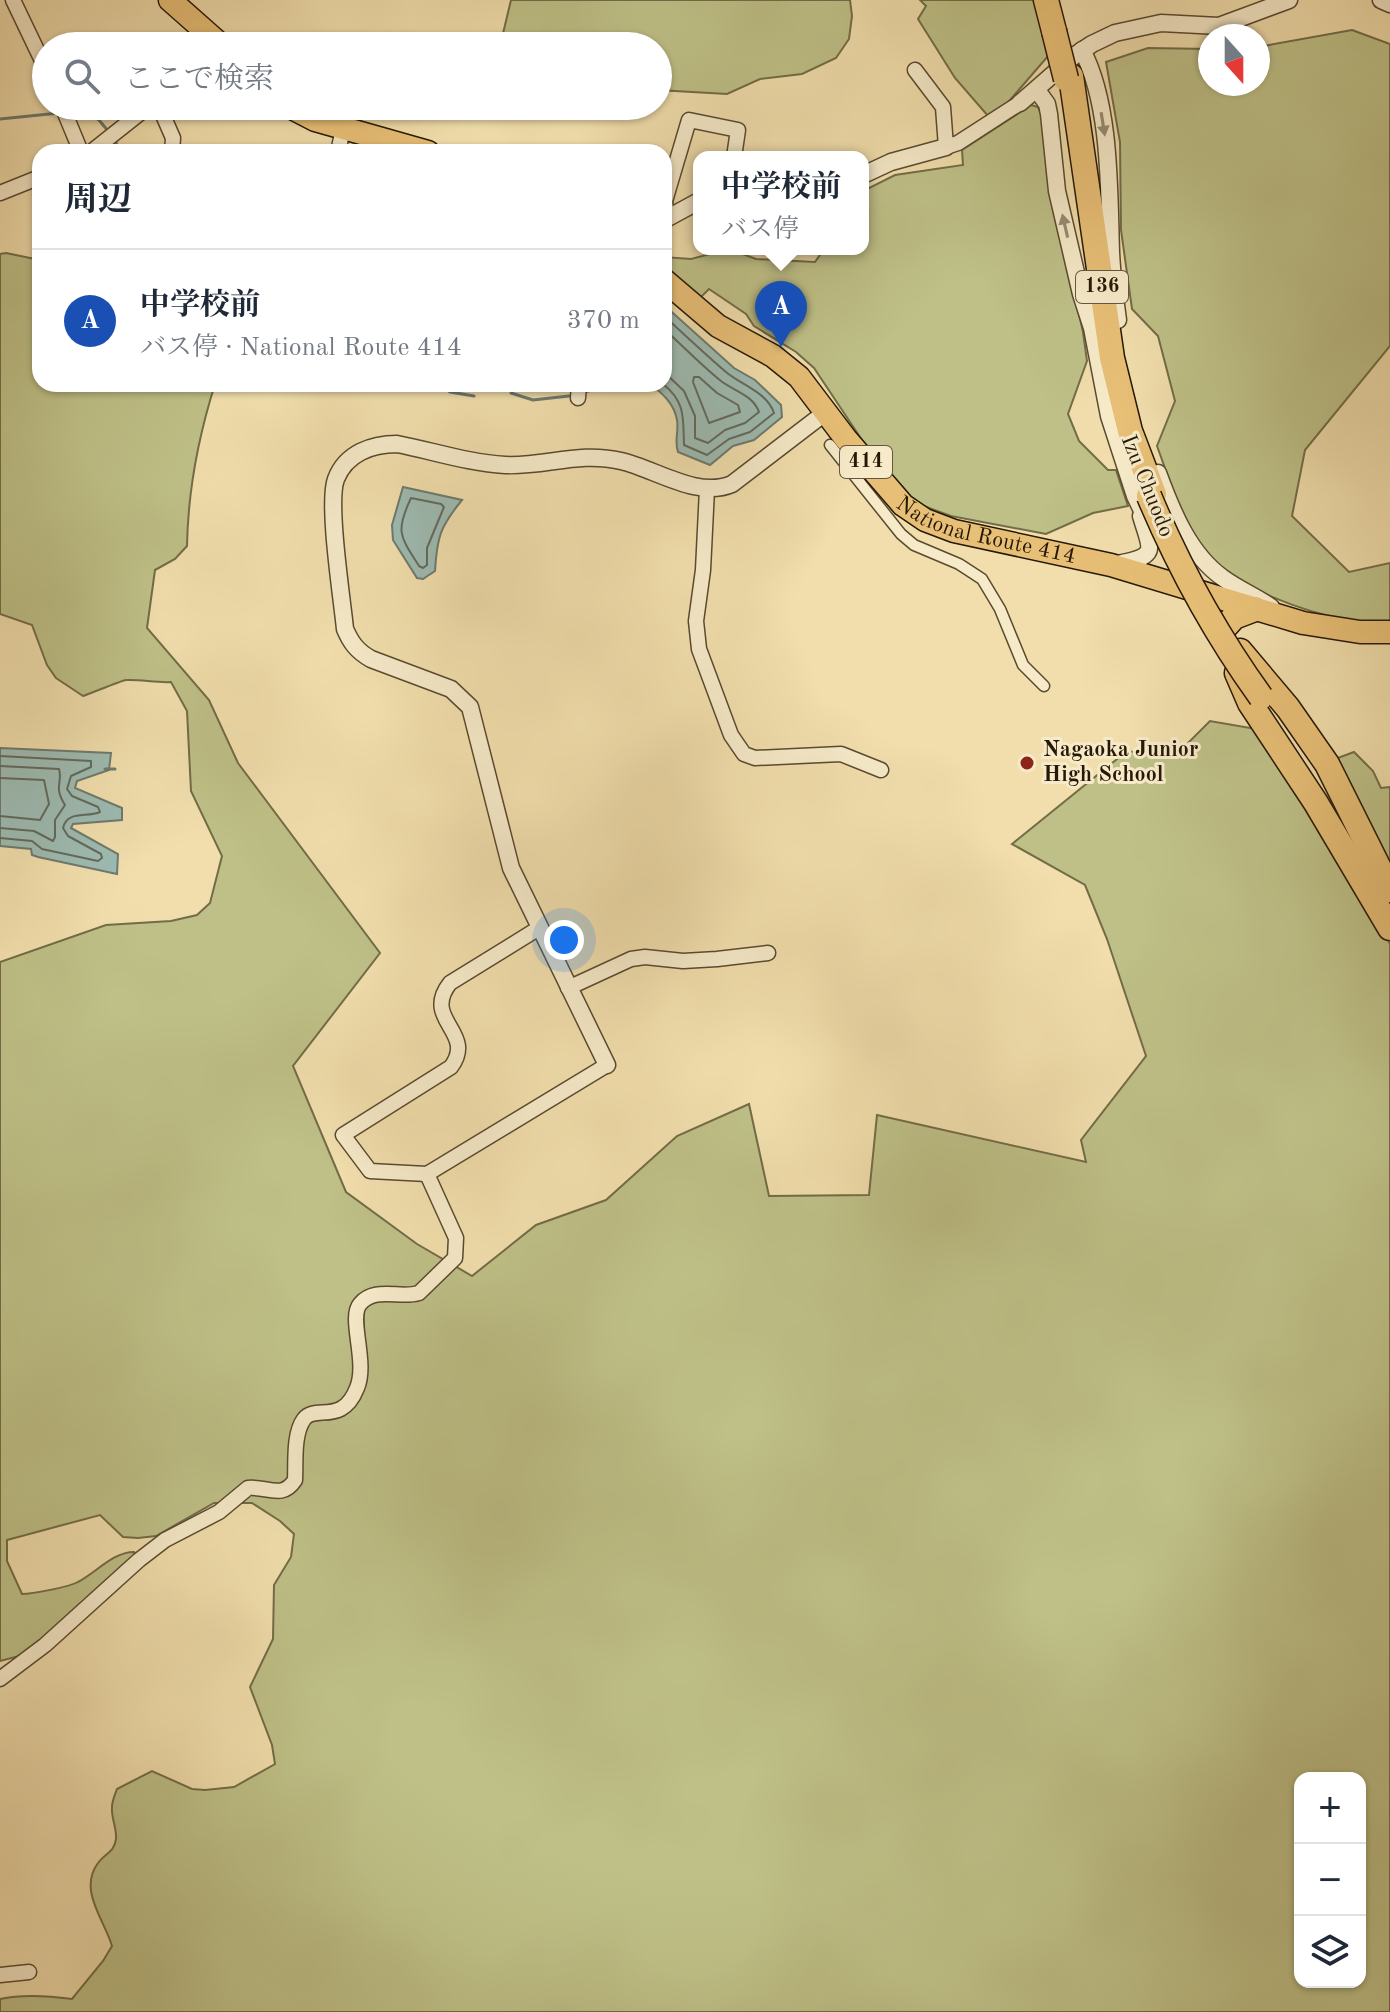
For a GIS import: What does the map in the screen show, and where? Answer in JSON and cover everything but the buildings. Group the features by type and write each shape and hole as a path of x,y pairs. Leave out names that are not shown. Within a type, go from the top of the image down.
{"highway":[{"path":"170,0 206,32"},
{"name":"Izu Chuodo","path":"1049,0 1070,80 1112,358 1130,431 1151,494"},
{"path":"1070,80 1083,111 1111,255"},
{"name":"Izu Chuodo","path":"1070,80 1105,345 1123,428 1181,566 1240,667 1264,694 1315,765 1390,906"},
{"path":"315,120 394,144"},
{"path":"1080,164 1092,328"},
{"name":"National Route 414","path":"672,287 718,326 773,356 790,370 812,392 903,505 925,520 954,531 1111,565 1290,620 1331,629 1390,632"},
{"path":"1197,590 1327,764 1390,890"},
{"path":"1197,590 1250,703 1316,803 1390,928"},
{"path":"1225,627 1234,617 1255,609"},
{"name":"Izu Chuodo","path":"1264,694 1311,768 1390,919"}],"street":[{"path":"13,0 32,40"},
{"path":"869,172 891,162 958,143 1020,103 1082,50 1126,30 1161,23 1219,26 1289,0"},
{"path":"1381,0 1390,4"},
{"path":"1082,50 1091,71 1105,130 1111,255 1122,353 1151,494 1164,552 1197,590"},
{"path":"915,70 943,107 946,147"},
{"path":"1037,90 1047,104 1060,203 1092,328 1109,416 1151,494 1180,526 1206,562 1220,576 1290,620"},
{"path":"68,120 78,144"},
{"path":"101,144 131,120"},
{"path":"165,120 173,144"},
{"path":"672,177 689,120 738,130 735,151"},
{"path":"340,144 343,129"},
{"path":"0,193 32,180"},
{"path":"672,216 693,204"},
{"path":"539,928 450,983 444,990 441,997 442,1016 460,1045 451,1067 343,1135 370,1171 427,1174 607,1065 511,868 470,707 451,689 371,659 351,642 345,629 334,512 336,480 345,464 358,452 379,444 397,444 508,465 568,457 621,461 707,489 722,488 732,484 826,412"},
{"path":"830,445 901,534 914,545 959,564 982,579 1000,609 1023,665 1044,686"},
{"path":"707,489 696,632 699,649 738,748 755,758 841,754 881,770"},
{"path":"1111,565 1136,561 1150,547 1151,494"},
{"path":"1151,494 1172,517 1197,590"},
{"path":"568,988 631,959 645,957 683,961 768,953"},
{"path":"0,1679 45,1645 165,1540 219,1512 248,1488 281,1492 292,1486 298,1434 304,1420 312,1414 334,1413 343,1409 357,1389 362,1363 355,1316 359,1304 379,1294 419,1293 455,1258 456,1238 427,1174"},
{"path":"0,1975 29,1972"}],"green space":[{"path":"511,0 850,0 852,16 849,39 836,58 802,74 760,79 727,94 672,91 672,32 503,32"},
{"path":"920,0 1037,0 1049,55 1004,107 988,116 955,78 918,19 926,6"},
{"path":"1352,30 1390,44 1390,346 1305,450 1292,516 1349,572 1390,563 1390,622 1358,621 1293,605 1254,589 1222,568 1201,544 1185,518 1157,446 1175,401 1158,336 1132,309 1121,230 1120,142 1106,62 1148,48 1198,49 1198,96 1270,96 1270,45"},
{"path":"1031,105 1038,107 1043,119 1055,210 1087,361 1068,414 1079,441 1108,470 1116,470 1128,506 1093,513 1046,534 951,516 921,505 866,446 814,368 796,352 754,326 746,314 709,289 699,299 672,276 672,258 745,255 756,259 815,262 820,255 869,255 869,188 895,175 963,165 962,150"},
{"path":"6,253 32,258 32,392 213,392 195,464 187,546 175,559 155,570 147,628 209,700 238,763 380,953 293,1066 346,1192 417,1244 472,1276 536,1225 606,1200 677,1136 749,1104 769,1196 869,1195 877,1115 1086,1162 1081,1140 1146,1056 1107,939 1085,885 1012,844 1127,751 1173,758 1210,721 1273,732 1390,944 1390,2012 0,2012 0,1999 36,1996 72,1999 112,1946 94,1904 91,1884 98,1863 115,1844 112,1807 117,1789 152,1771 192,1789 234,1787 275,1764 272,1745 250,1687 273,1639 274,1585 291,1557 294,1534 252,1503 214,1503 156,1536 123,1537 100,1515 7,1540 7,1561 22,1594 73,1584 126,1553 134,1552 136,1557 23,1655 0,1661 0,962 106,925 171,921 197,915 210,903 222,856 191,791 187,711 171,682 126,680 83,696 56,678 47,665 32,625 0,614 0,254"},
{"path":"1354,752 1373,771 1381,788 1390,787 1390,863 1335,759"}],"water":[{"path":"672,312 734,368 755,380 781,405 782,417 754,440 733,446 710,465 678,452 675,414 660,392 672,392"},
{"path":"403,487 462,500 441,533 435,571 423,579 417,578 393,540 392,525"},
{"path":"0,748 111,753 109,770 77,781 75,788 122,808 122,820 73,824 71,828 118,854 117,874 38,857 32,855 31,849 0,846"}],"waterway":[{"path":"0,119 32,116"},
{"path":"99,120 109,132"},
{"path":"450,392 474,396"},
{"path":"511,393 533,400 569,396"},
{"path":"105,769 115,769"}],"place":[{"name":"中学校前","path":"781,347"},
{"name":"Nagaoka Junior High School","path":"1027,763"}]}
